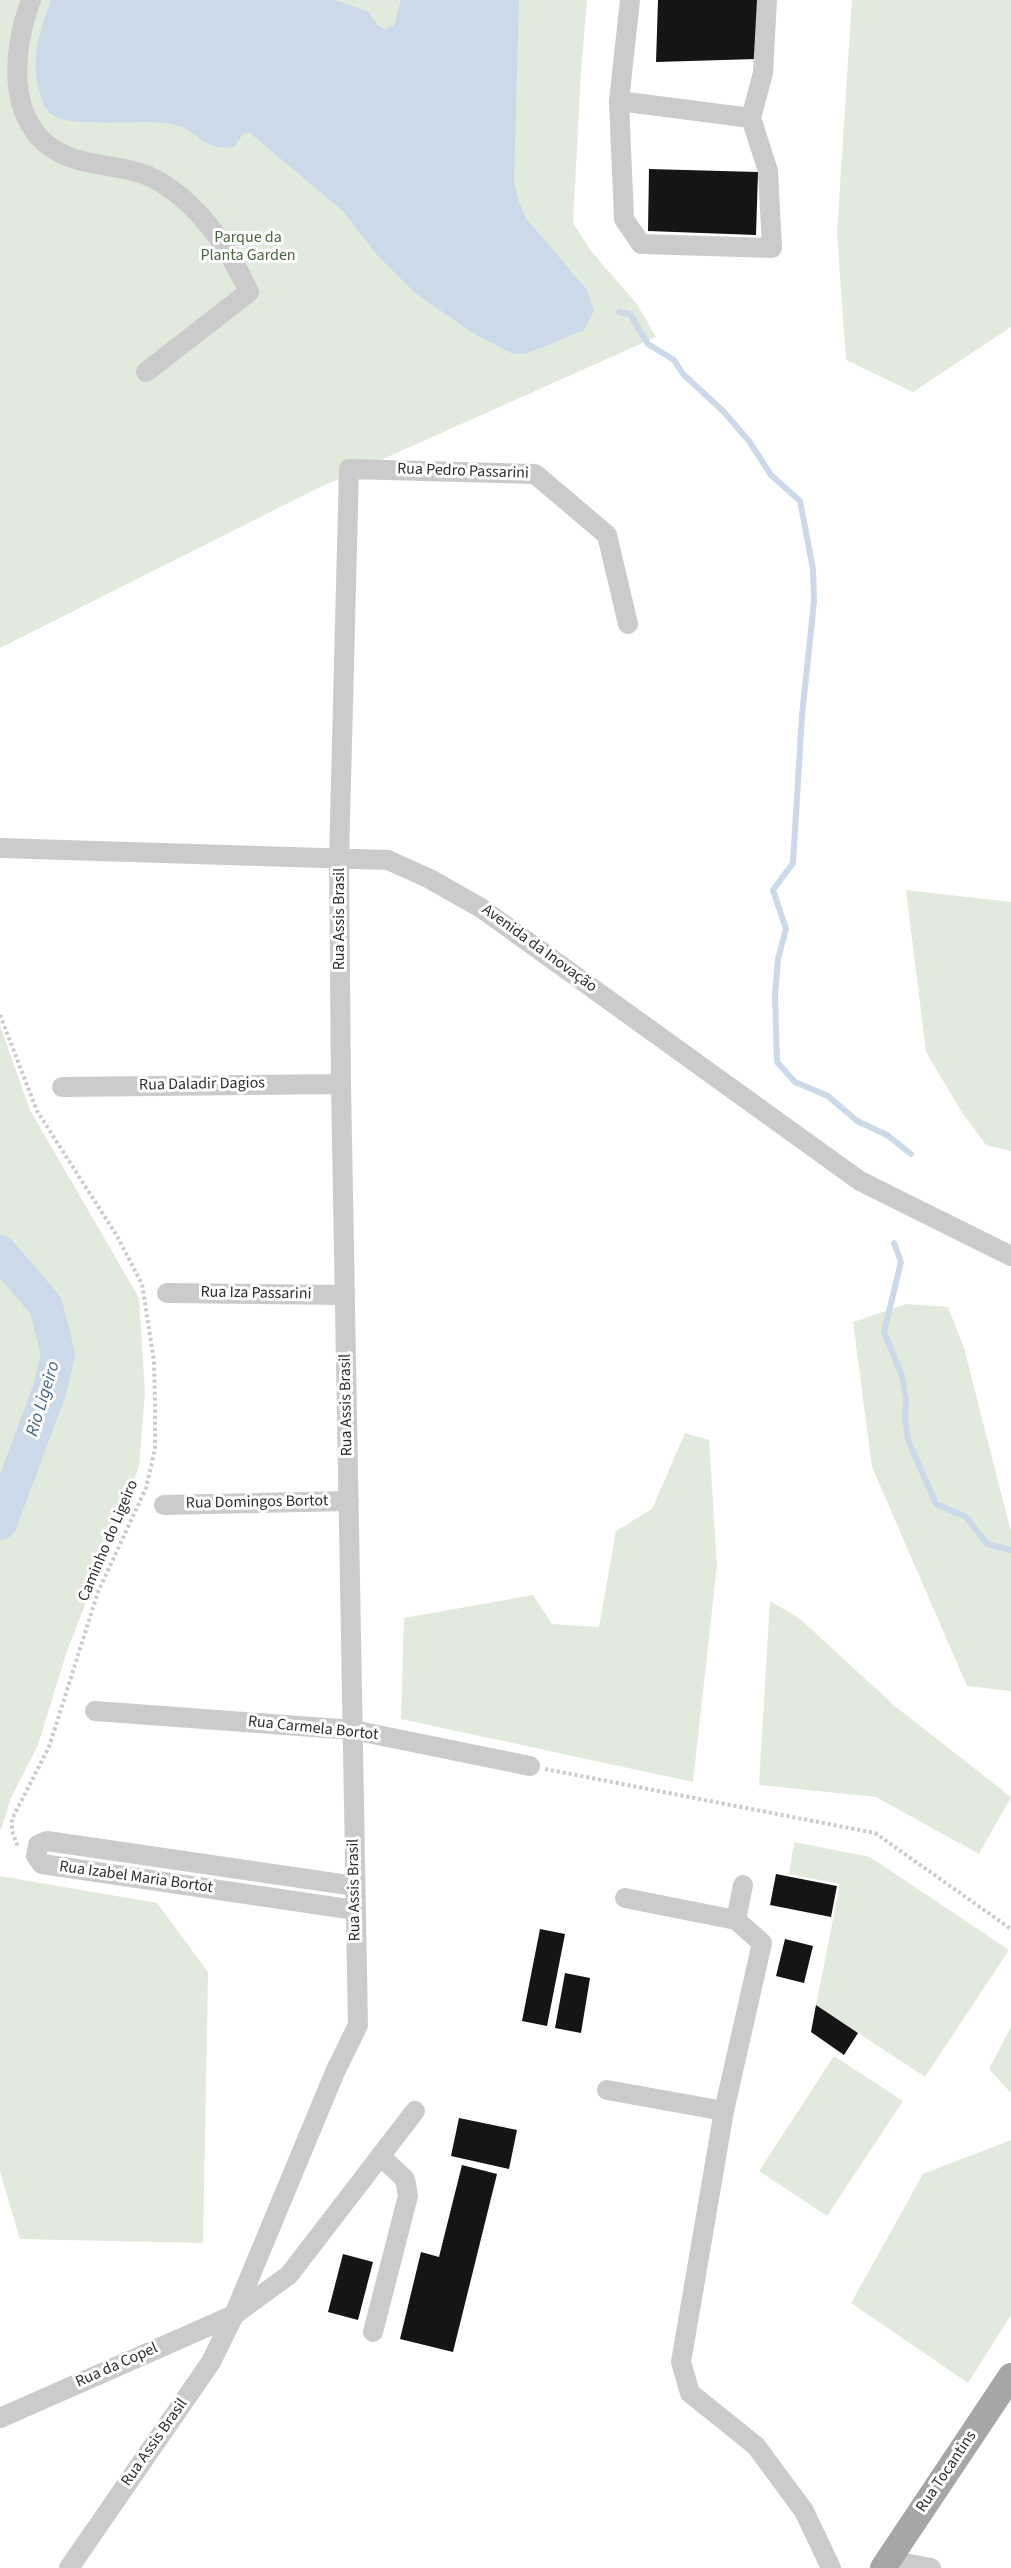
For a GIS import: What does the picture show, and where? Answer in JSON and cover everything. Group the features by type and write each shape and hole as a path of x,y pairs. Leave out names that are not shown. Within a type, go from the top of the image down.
{"main road":[{"name":"Rua Tocantins","path":"886,2564 1011,2376"}],"street":[{"path":"31,0 21,33 17,59 20,103 31,128 52,148 72,158 131,170 161,183 178,194 193,207 226,248 249,292 146,372"},
{"path":"630,0 619,101 624,219 641,244 772,248 768,171 751,118 763,73 767,0"},
{"path":"619,101 751,118"},
{"name":"Rua Pedro Passarini","path":"349,469 535,474 607,535 628,624"},
{"name":"Rua Assis Brasil","path":"69,2568 211,2362 234,2315 335,2072 358,2025 339,859 349,469"},
{"name":"Avenida da Inovação","path":"0,848 388,860 430,879 482,908 860,1180 1011,1256"},
{"name":"Rua Daladir Dagios","path":"62,1087 341,1084"},
{"name":"Rua Iza Passarini","path":"167,1293 345,1295"},
{"name":"Rua Domingos Bortot","path":"164,1505 349,1501"},
{"name":"Rua Carmela Bortot","path":"95,1711 353,1730 530,1766"},
{"name":"Rua Izabel Maria Bortot","path":"355,1886 47,1841 38,1845 36,1856 42,1864 355,1910"},
{"path":"736,1920 743,1885"},
{"path":"625,1898 736,1920 762,1943 724,2111 681,2362 690,2393 756,2446 804,2511 831,2568"},
{"path":"607,2090 724,2111"},
{"name":"Rua Assis Brasil","path":"234,2315 289,2275 415,2111"},
{"path":"373,2332 408,2196 405,2178 380,2156"},
{"name":"Rua da Copel","path":"0,2418 234,2315"},
{"path":"886,2564 931,2568"}],"path":[{"name":"Caminho do Ligeiro","path":"0,1015 37,1111 117,1236 142,1284 154,1361 155,1449 146,1488 98,1592 49,1747 12,1819 12,1831 27,1864 42,1864"},
{"path":"530,1766 875,1833 1011,1929"}],"green space":[{"name":"Parque da Planta Garden","path":"0,0 587,0 573,223 592,252 637,304 656,337 316,489 0,648"},
{"path":"852,0 1011,0 1011,327 913,392 846,360 837,233"},
{"path":"906,890 1011,902 1011,1151 986,1145 963,1114 926,1052"},
{"path":"0,1025 30,1110 139,1298 145,1393 139,1467 67,1651 38,1745 11,1798 0,1832"},
{"path":"907,1304 948,1307 964,1348 1011,1532 1011,1691 967,1686 872,1467 853,1322"},
{"path":"685,1433 709,1440 717,1565 693,1782 401,1719 404,1618 533,1595 552,1624 599,1627 616,1531 652,1509"},
{"path":"770,1601 799,1618 896,1707 1011,1797 979,1854 876,1797 759,1785"},
{"path":"794,1842 870,1857 1009,1950 925,2077 816,2005 840,1884 789,1874"},
{"path":"0,1876 157,1903 208,1972 203,2243 20,2239 0,2172"},
{"path":"1011,2027 1011,2093 989,2069"},
{"path":"834,2056 903,2101 827,2216 759,2171"},
{"path":"1011,2140 1011,2315 968,2383 851,2303 923,2174"}],"water":[{"path":"51,0 335,0 369,12 377,25 385,30 394,25 401,0 519,0 514,180 517,196 525,217 587,290 594,311 584,330 528,353 520,354 511,353 476,335 415,293 377,255 344,212 250,133 243,134 234,147 223,148 207,143 188,130 172,124 77,122 54,116 42,101 36,66 38,44"}],"building":[{"path":"658,0 759,0 756,59 656,62"},
{"path":"649,169 758,172 756,235 648,231"},
{"path":"776,1874 837,1886 831,1917 770,1905"},
{"path":"540,1929 565,1934 547,2026 522,2021"},
{"path":"785,1939 813,1946 804,1983 776,1976"},
{"path":"565,1973 590,1978 581,2033 555,2028"},
{"path":"816,2005 858,2033 844,2055 811,2032"},
{"path":"459,2118 517,2130 509,2169 451,2156"},
{"path":"462,2165 497,2174 453,2352 400,2339 421,2252 439,2257"},
{"path":"343,2254 373,2262 358,2320 328,2312"}],"waterway":[{"path":"619,312 630,314 648,344 674,360 683,374 723,411 749,441 771,475 800,501 813,569 814,602 802,715 793,863 773,890 786,929 778,959 775,995 777,1062 795,1082 828,1096 857,1121 887,1135 911,1154"},
{"path":"894,1243 901,1262 884,1332 902,1376 906,1399 905,1417 908,1440 936,1504 966,1517 987,1544 1011,1550"},
{"name":"Rio Ligeiro","path":"0,1252 46,1306 58,1354 50,1389 0,1523"}]}
